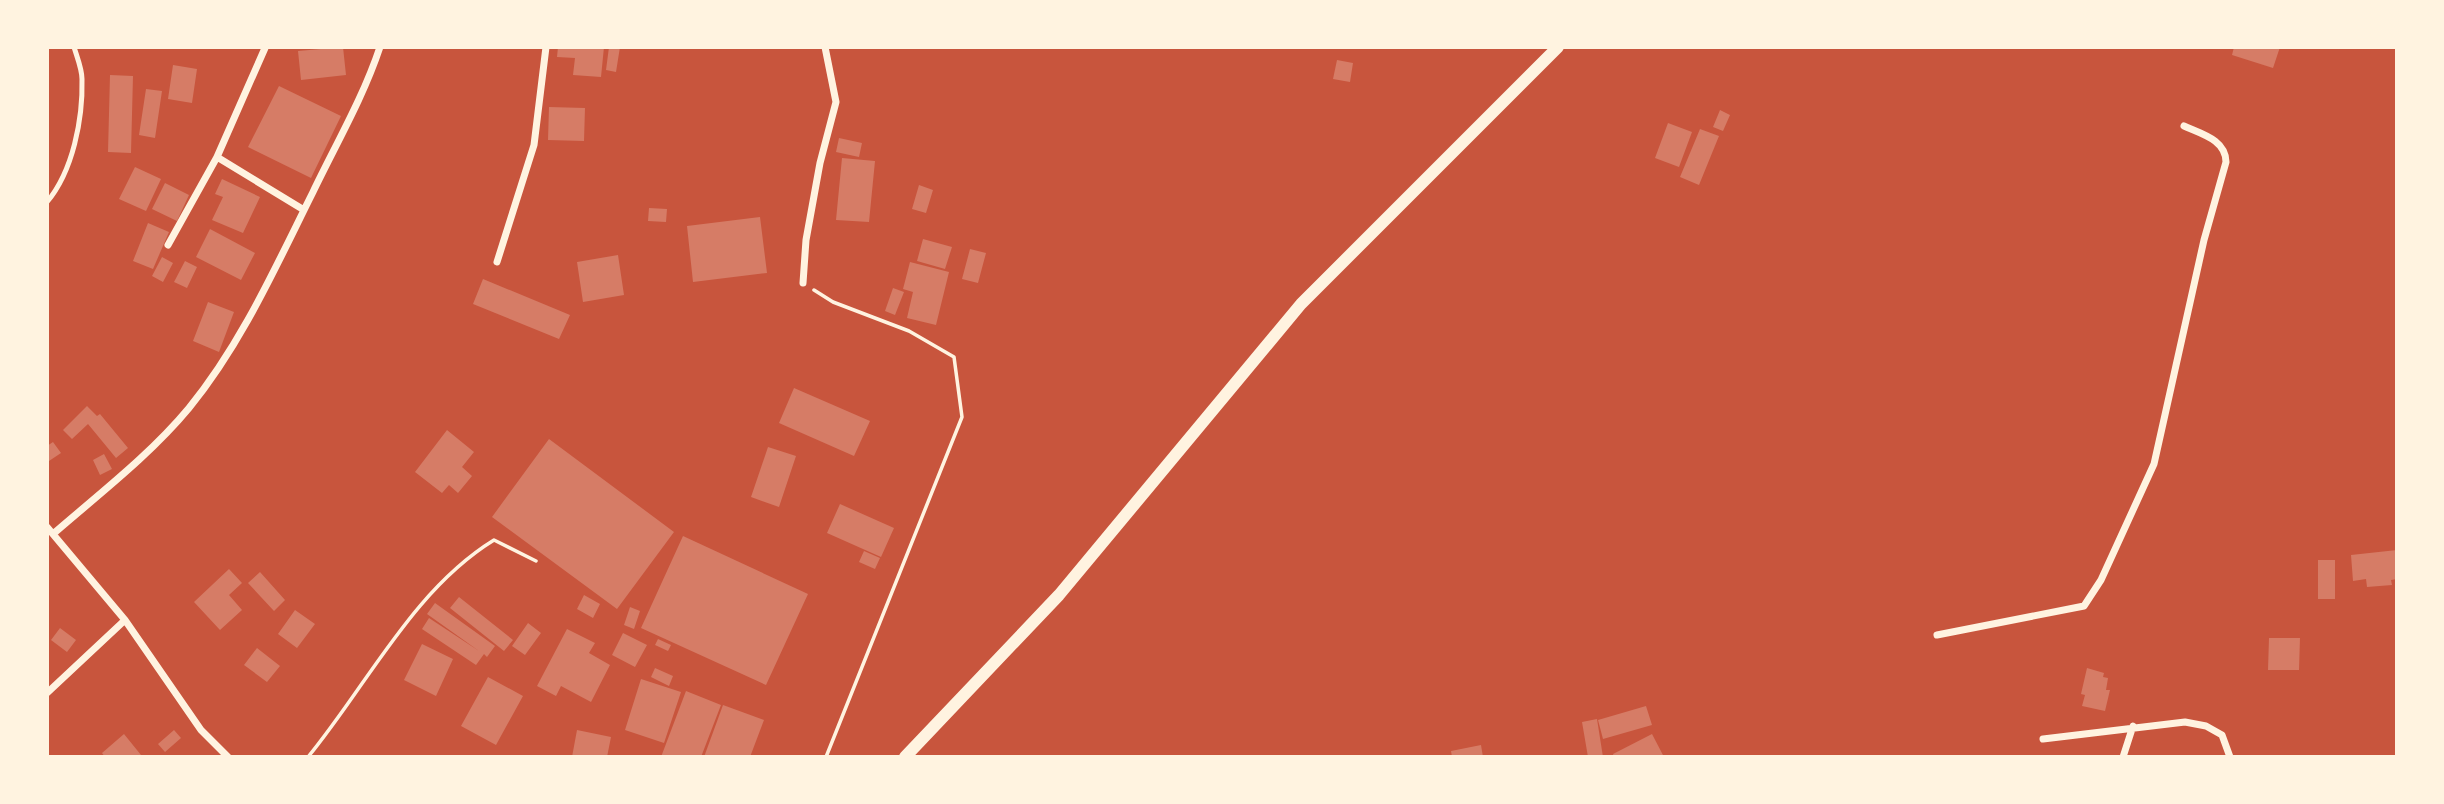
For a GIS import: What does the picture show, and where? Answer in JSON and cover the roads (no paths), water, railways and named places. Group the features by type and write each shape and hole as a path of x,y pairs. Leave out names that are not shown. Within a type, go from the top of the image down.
{"street":[{"path":"53,534 138,459 187,410 218,371 248,320 304,210 370,77 380,47"},
{"path":"497,262 534,145 546,47"},
{"path":"803,283 806,240 820,163 836,102 825,47"},
{"path":"905,757 1059,595 1301,304 1558,47"},
{"path":"168,245 217,157 265,48"},
{"path":"1937,635 2084,606 2093,595 2125,532 2142,496 2161,438 2173,373 2226,162 2226,152 2221,145 2184,126"},
{"path":"217,157 304,210"},
{"path":"47,527 125,620 201,730 228,757"},
{"path":"47,693 125,620"},
{"path":"2043,739 2133,726 2185,722 2206,726 2222,735 2230,757"},
{"path":"2123,757 2133,726"}],"lane":[{"path":"47,202 65,176 74,151 82,77 74,47"}]}
